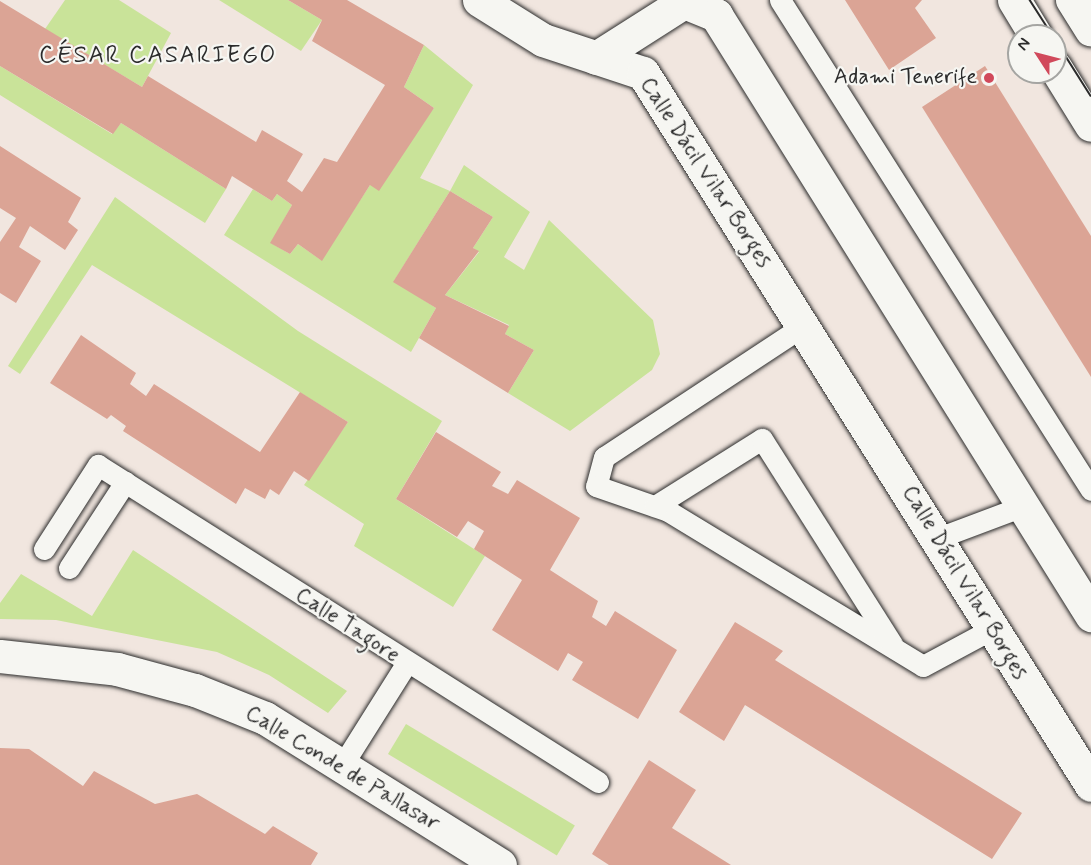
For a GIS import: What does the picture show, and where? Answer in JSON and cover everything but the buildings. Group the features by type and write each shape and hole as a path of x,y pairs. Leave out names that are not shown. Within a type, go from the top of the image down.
{"street":[{"name":"Calle Dácil Vilar Borges","path":"479,0 543,40 643,73 938,538 990,630 1091,785"},
{"path":"1014,0 1029,24"},
{"path":"1072,0 1091,30"},
{"path":"596,58 684,2 716,15 1091,615"},
{"path":"1066,84 1091,125"},
{"name":"Calle Conde de Pallasar","path":"0,656 117,669 195,690 265,718 500,865"}],"lane":[{"path":"780,0 1091,490"},
{"path":"804,326 604,458 596,486 655,506 923,666 990,630"},
{"path":"655,506 762,439 896,650"},
{"name":"Calle Tagore","path":"44,549 98,465 406,664 598,782"},
{"path":"69,568 125,482"},
{"path":"938,538 1023,506"},
{"path":"343,765 406,664"}],"green space":[{"path":"65,0 119,0 171,33 142,87 45,29"},
{"path":"219,0 288,0 322,20 301,51"},
{"path":"424,45 473,85 420,178 450,191 394,281 436,308 411,352 224,235 253,189 272,201 277,194 292,205 271,243 290,254 298,244 321,260 370,185 434,108 404,87"},
{"path":"0,66 112,134 121,123 226,189 205,223 0,95"},
{"path":"464,165 530,212 504,257 524,270 549,220 653,320 660,354 652,370 570,431 508,393 534,350 505,334 509,325 445,295 479,252 473,248 493,217 450,191"},
{"path":"115,197 298,331 442,421 396,499 485,556 453,607 354,546 364,524 304,485 348,422 92,265 20,374 8,366"},
{"path":"133,550 347,691 328,713 269,675 217,652 56,620 0,619 0,603 21,574 92,616"},
{"path":"406,724 575,825 557,855 388,754"}],"tram line":[{"path":"1030,0 1045,24"},
{"path":"1067,58 1091,96"}],"place":[{"name":"Adami Tenerife","path":"989,78"}],"district":[{"name":"CÉSAR CASARIEGO","path":"158,56"}]}
